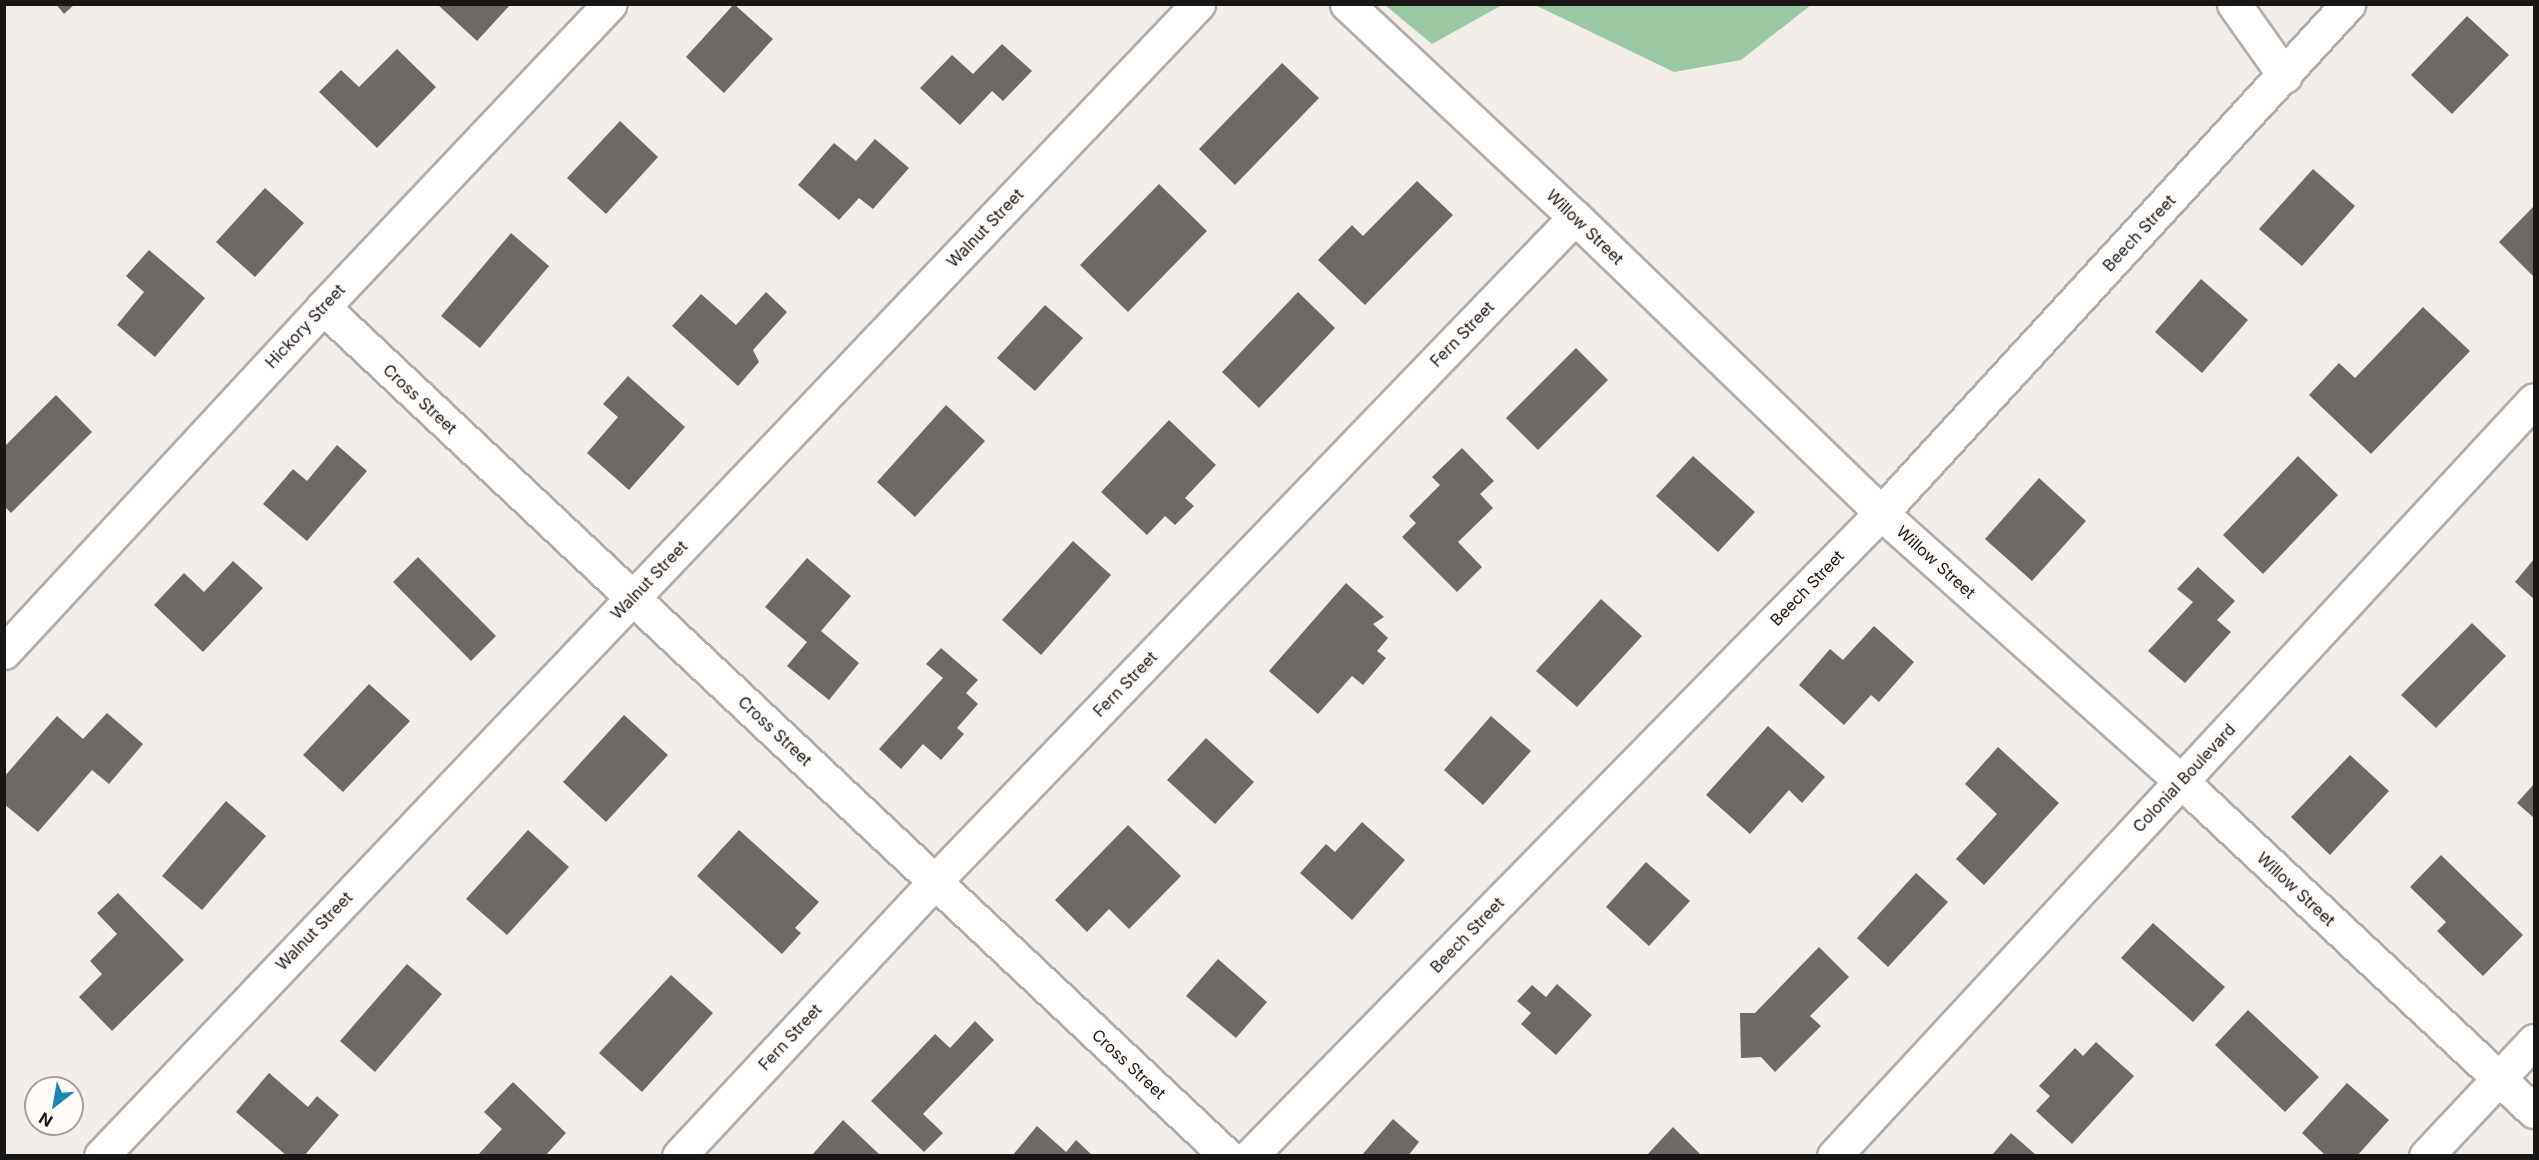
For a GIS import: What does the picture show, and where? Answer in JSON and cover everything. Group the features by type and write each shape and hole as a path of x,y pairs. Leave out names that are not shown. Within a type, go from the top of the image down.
{"street":[{"name":"Hickory Street","path":"4,652 323,307 610,4"},
{"name":"Walnut Street","path":"101,1155 1198,4"},
{"name":"Willow Street","path":"1347,4 1575,217 1881,513 2181,781 2535,1111"},
{"path":"2234,4 2285,76"},
{"name":"Beech Street","path":"1250,1155 1881,513 2285,76 2348,4"},
{"name":"Fern Street","path":"679,1155 936,881 1575,217"},
{"name":"Cross Street","path":"323,307 1227,1155"},
{"name":"Colonial Boulevard","path":"1834,1155 2535,400"},
{"path":"2426,1155 2535,1041"}],"green space":[{"path":"1385,5 1502,5 1432,44"},
{"path":"1535,5 1811,5 1741,60 1674,72"}],"building":[{"path":"56,4 75,4 64,14"},
{"path":"437,4 511,4 477,41"},
{"path":"734,4 773,39 724,93 686,57"},
{"path":"2467,16 2509,55 2452,114 2411,75"},
{"path":"1002,44 1032,71 1003,101 992,91 960,125 920,88 952,55 973,74"},
{"path":"397,49 436,87 377,148 319,92 341,70 359,87"},
{"path":"1282,63 1319,98 1235,185 1199,149"},
{"path":"620,121 658,157 606,214 567,178"},
{"path":"875,139 909,168 873,209 859,198 839,220 798,185 834,143 856,161"},
{"path":"2313,169 2355,206 2302,266 2259,229"},
{"path":"1417,181 1453,215 1365,305 1318,260 1352,225 1363,236"},
{"path":"1159,184 1207,231 1128,312 1080,265"},
{"path":"265,188 304,223 255,277 216,242"},
{"path":"2534,206 2534,277 2499,242"},
{"path":"511,233 549,266 480,348 441,316"},
{"path":"149,250 205,298 155,357 117,325 144,292 126,276"},
{"path":"2201,279 2248,320 2202,373 2155,332"},
{"path":"766,292 787,312 753,350 759,362 738,386 672,326 701,294 736,325"},
{"path":"1298,292 1335,328 1259,408 1222,372"},
{"path":"1045,305 1083,338 1035,391 997,358"},
{"path":"2423,307 2470,351 2371,454 2309,395 2339,363 2355,378"},
{"path":"1576,348 1608,380 1538,450 1506,418"},
{"path":"628,376 685,427 629,490 587,453 618,417 603,404"},
{"path":"56,395 92,432 11,513 4,506 4,447"},
{"path":"946,405 985,441 915,517 877,482"},
{"path":"1169,420 1216,465 1185,498 1194,506 1175,525 1165,516 1147,535 1101,492"},
{"path":"337,445 367,471 307,541 263,504 293,469 307,481"},
{"path":"1462,448 1494,481 1480,494 1493,508 1458,542 1482,567 1457,592 1402,537 1416,523 1409,516 1440,485 1432,477"},
{"path":"1693,456 1755,512 1718,552 1656,496"},
{"path":"2298,456 2338,495 2263,574 2223,535"},
{"path":"2039,478 2086,521 2032,581 1985,539"},
{"path":"1073,541 1111,575 1041,655 1002,620"},
{"path":"418,557 496,636 471,661 393,582"},
{"path":"807,558 851,596 821,631 859,663 829,700 787,666 807,642 765,607"},
{"path":"2534,559 2534,599 2515,582"},
{"path":"233,561 263,588 203,652 154,605 184,573 204,592"},
{"path":"2198,567 2235,601 2217,620 2231,632 2185,683 2148,651 2193,602 2177,589"},
{"path":"1346,583 1384,617 1373,624 1388,638 1377,651 1386,658 1363,685 1352,676 1318,714 1269,671"},
{"path":"1601,599 1642,636 1577,707 1536,671"},
{"path":"2472,623 2506,656 2436,728 2401,695"},
{"path":"1874,626 1914,662 1879,702 1871,695 1844,725 1799,685 1830,649 1843,660"},
{"path":"941,648 978,680 966,693 978,704 957,728 964,734 941,760 923,744 901,769 879,749 943,678 926,664"},
{"path":"369,684 410,721 343,792 303,755"},
{"path":"107,713 143,744 109,784 92,770 38,832 4,804 4,777 57,716 83,739"},
{"path":"624,715 668,755 606,822 563,782"},
{"path":"1491,716 1531,751 1483,805 1444,770"},
{"path":"1768,726 1825,777 1802,803 1789,790 1750,834 1706,795"},
{"path":"1206,738 1254,782 1215,824 1167,780"},
{"path":"1998,747 2059,803 1984,885 1956,859 1997,814 1965,784"},
{"path":"2350,755 2389,791 2330,855 2291,817"},
{"path":"2534,784 2534,818 2517,803"},
{"path":"226,801 266,836 202,910 162,876"},
{"path":"1362,822 1405,860 1352,920 1300,873 1326,844 1335,852"},
{"path":"1128,825 1181,876 1129,929 1109,909 1087,932 1055,900"},
{"path":"528,830 569,867 507,935 466,899"},
{"path":"739,830 819,902 795,928 801,933 782,954 697,876"},
{"path":"2441,855 2523,935 2483,976 2437,931 2446,922 2410,887"},
{"path":"1646,862 1690,901 1649,946 1606,907"},
{"path":"1916,873 1948,902 1888,967 1857,938"},
{"path":"118,893 184,960 112,1031 79,997 102,974 90,961 117,934 97,913"},
{"path":"2153,923 2225,987 2193,1022 2121,958"},
{"path":"1819,947 1849,977 1810,1016 1821,1026 1775,1072 1761,1057 1741,1058 1740,1013 1755,1013"},
{"path":"1218,959 1267,1002 1236,1038 1186,996"},
{"path":"407,964 442,994 375,1072 340,1041"},
{"path":"671,975 713,1013 642,1092 599,1053"},
{"path":"1557,984 1592,1015 1556,1055 1521,1024 1531,1013 1517,1001 1532,985 1546,997"},
{"path":"2248,1010 2319,1077 2285,1112 2215,1045"},
{"path":"975,1021 994,1040 923,1114 943,1133 924,1152 871,1101 935,1034 950,1048"},
{"path":"2096,1042 2134,1076 2072,1144 2036,1111 2050,1096 2039,1086 2075,1048 2083,1056"},
{"path":"269,1073 308,1107 317,1096 339,1115 304,1156 287,1156 236,1112"},
{"path":"513,1082 566,1133 545,1156 477,1156 502,1129 484,1112"},
{"path":"2347,1083 2389,1120 2357,1156 2326,1156 2302,1133"},
{"path":"1393,1119 1419,1142 1408,1156 1361,1156"},
{"path":"843,1120 881,1156 811,1156"},
{"path":"1037,1126 1066,1152 1076,1140 1093,1156 1012,1156"},
{"path":"1673,1127 1702,1156 1646,1156"},
{"path":"2011,1133 2037,1156 1991,1156"}]}
